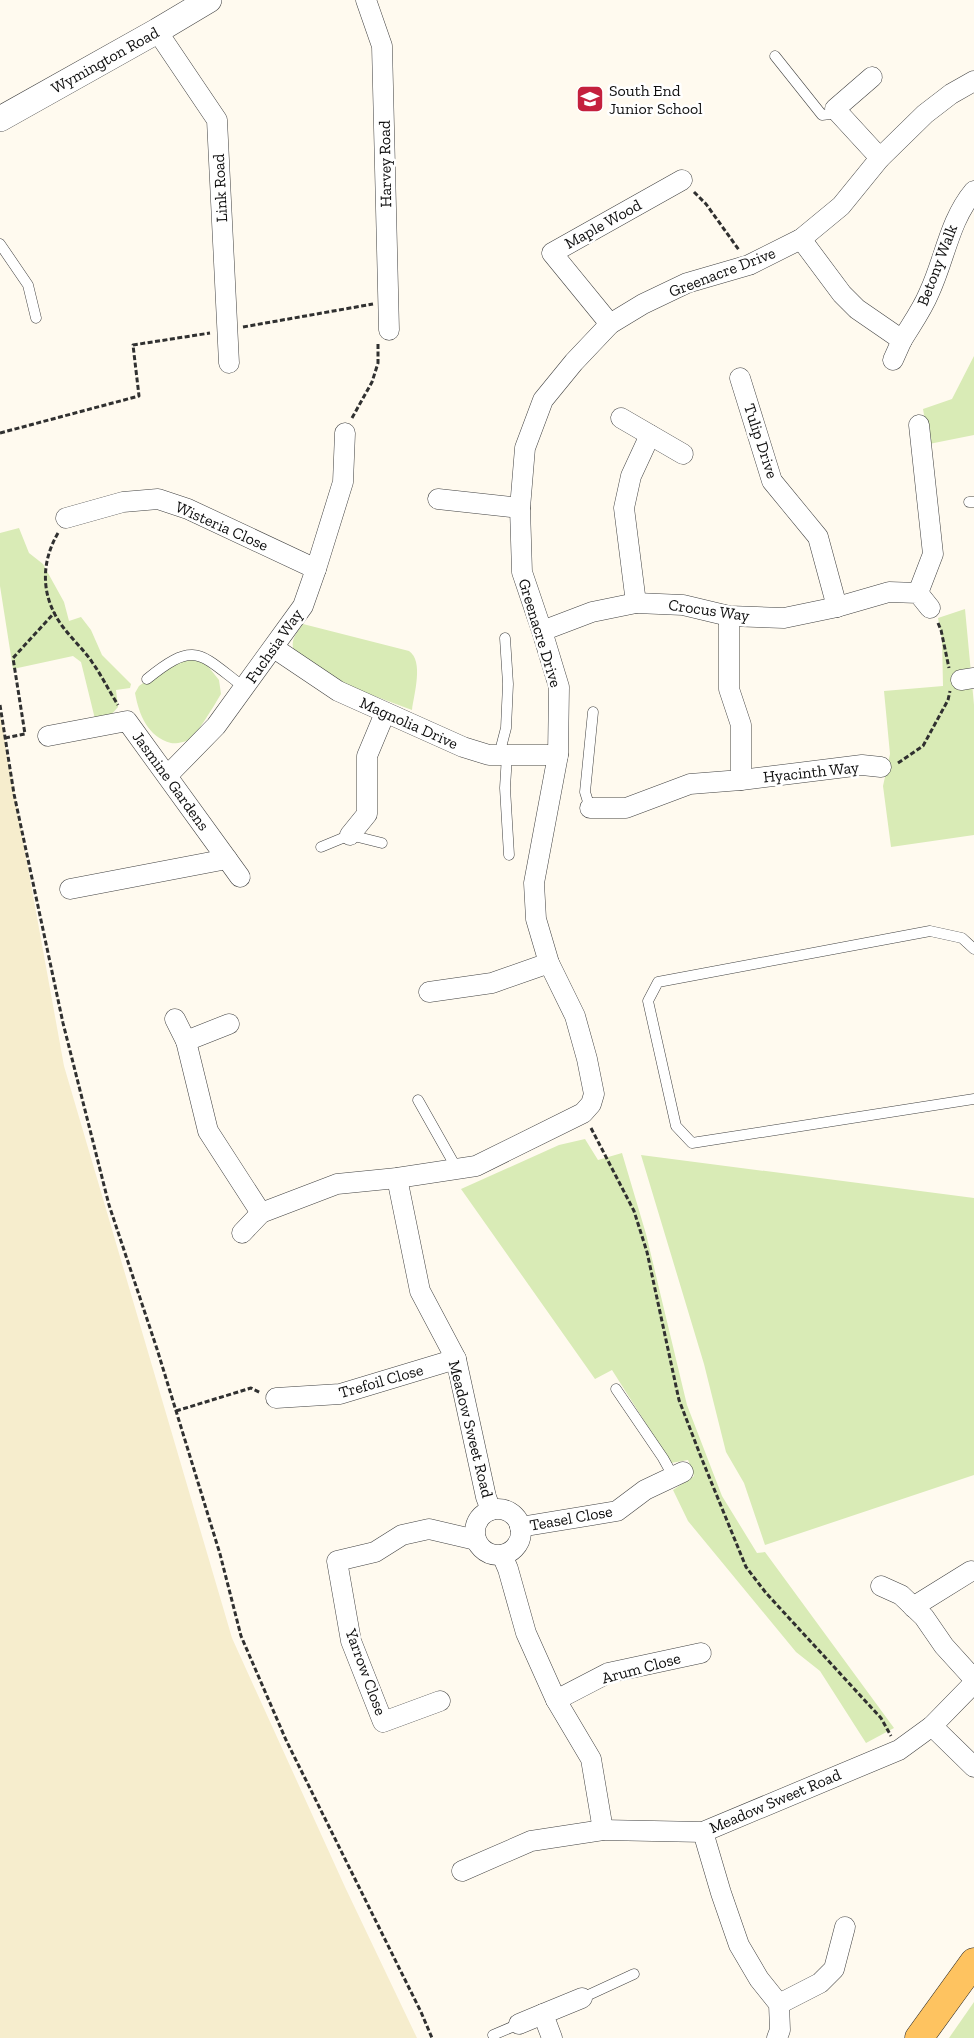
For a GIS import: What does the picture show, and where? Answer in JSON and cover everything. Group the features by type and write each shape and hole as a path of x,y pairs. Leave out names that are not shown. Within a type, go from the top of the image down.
{"main road":[{"path":"919,2038 974,1962"}],"street":[{"name":"Wymington Road","path":"0,119 209,0"},
{"name":"Harvey Road","path":"366,0 382,46 389,330"},
{"name":"Link Road","path":"157,31 217,120 228,363"},
{"path":"872,77 834,109 880,158"},
{"name":"Greenacre Drive","path":"587,1109 594,1094 587,1059 575,1016 549,963 536,919 534,883 558,755 559,688 522,572 520,508 525,448 543,400 574,362 610,324 643,304 687,283 749,265 801,238 841,206 880,158 925,114 951,94 974,81"},
{"name":"Maple Wood","path":"610,324 552,253 682,180"},
{"name":"Betony Walk","path":"893,360 902,340 929,295 954,220 963,204 974,191"},
{"path":"801,238 842,294 856,309 902,340"},
{"name":"Tulip Drive","path":"740,378 772,481 818,537 837,607"},
{"path":"621,418 683,454"},
{"path":"919,425 933,554 924,601"},
{"name":"Fuchsia Way","path":"168,775 216,726 303,606 343,482 345,433"},
{"path":"636,602 624,508 631,476 650,435"},
{"path":"438,499 520,508"},
{"name":"Wisteria Close","path":"66,518 123,502 158,500 188,509 316,569"},
{"name":"Crocus Way","path":"542,631 592,612 636,602 683,605 729,616 784,618 837,607 889,592 924,601"},
{"name":"Hyacinth Way","path":"729,616 729,689 741,725 742,780"},
{"name":"Magnolia Drive","path":"274,648 338,691 385,714 462,747 489,755 558,755"},
{"path":"350,835 366,814 367,756 385,714"},
{"name":"Jasmine Gardens","path":"48,736 127,721 168,775 240,877"},
{"name":"Hyacinth Way","path":"590,808 626,808 690,784 742,780 862,765 881,767"},
{"path":"70,889 226,859"},
{"path":"429,992 492,983 549,963"},
{"path":"175,1020 186,1041 208,1132 260,1213"},
{"path":"186,1041 229,1024"},
{"path":"242,1233 260,1213 337,1184 397,1178 476,1166 587,1109"},
{"name":"Meadow Sweet Road","path":"397,1178 420,1291 456,1359 486,1497 491,1510"},
{"name":"Trefoil Close","path":"276,1398 340,1394 456,1359"},
{"name":"Teasel Close","path":"520,1527 617,1511 645,1490 678,1474"},
{"path":"491,1510 507,1511 514,1515 520,1527 518,1542 513,1549 502,1554 487,1552 476,1540 474,1532 476,1524 480,1517 491,1510"},
{"name":"Yarrow Close","path":"440,1701 383,1722 352,1641 337,1561 375,1552 402,1535 429,1529 476,1540"},
{"path":"502,1554 526,1633 556,1700 591,1759 603,1830"},
{"path":"913,1607 970,1571"},
{"path":"881,1586 901,1595 924,1617 944,1646 974,1679"},
{"name":"Arum Close","path":"556,1700 608,1673 701,1653"},
{"name":"Meadow Sweet Road","path":"462,1871 531,1841 603,1830 703,1832 899,1750 932,1726 974,1683"},
{"path":"932,1726 974,1767"},
{"path":"703,1832 721,1894 739,1945 759,1979 779,2004 780,2030 777,2038"},
{"path":"779,2004 820,1983 834,1969 845,1927"},
{"path":"519,2024 582,1998"},
{"path":"543,2014 552,2038"}],"lane":[{"path":"776,56 822,114 838,113"},
{"path":"0,244 28,285 36,318"},
{"path":"505,638 508,684 503,755 510,855"},
{"path":"147,678 178,656 191,654 201,656 211,662 245,688"},
{"path":"590,808 585,792 593,712"},
{"path":"321,848 350,835 382,843"},
{"path":"974,949 962,938 930,931 658,982 648,1001 676,1126 692,1142 974,1099"},
{"path":"418,1100 457,1169"},
{"name":"Teasel Close","path":"616,1389 663,1458 678,1474"},
{"path":"582,1998 634,1974"},
{"path":"493,2035 519,2024"}],"path":[{"path":"682,180 706,204 749,265"},
{"path":"0,433 139,396 133,345 388,302"},
{"path":"345,433 372,382 378,363 378,337 389,330"},
{"path":"66,518 50,547 45,566 47,596 61,625 92,661 127,721"},
{"path":"881,767 893,766 923,746 959,680 941,630 924,601"},
{"path":"5,738 24,734 13,658 54,612"},
{"path":"0,705 14,794 63,1023 106,1196 176,1411 220,1554 242,1636 286,1740 422,2012 432,2038"},
{"path":"587,1109 634,1211 647,1252 680,1400 746,1567 766,1593 881,1718 899,1750"},
{"path":"176,1411 251,1388 276,1398"}],"shaded area":[{"path":"0,713 64,1066 232,1638 345,1887 417,2038 0,2038"}],"green space":[{"path":"974,356 974,435 929,444 923,409 952,399"},
{"path":"19,528 29,553 43,564 64,602 69,621 81,617 91,630 102,655 131,684 130,688 116,690 118,707 111,715 95,719 81,662 73,656 13,669 0,586 0,533"},
{"path":"965,609 974,705 974,835 891,847 883,786 890,754 884,691 943,686 942,639 938,618"},
{"path":"303,624 409,651 414,656 417,670 412,710 332,678 295,653 293,641"},
{"path":"202,659 219,680 221,694 202,725 190,739 176,743 163,740 156,736 146,724 139,709 135,693 139,686 172,662"},
{"path":"585,1139 598,1160 622,1153 646,1234 687,1405 722,1496 757,1553 765,1552 894,1728 866,1743 820,1671 796,1652 688,1521 673,1490 694,1476 688,1460 671,1463 612,1370 595,1379 461,1189 559,1145"},
{"path":"641,1155 974,1198 974,1475 765,1545 744,1483 726,1452 704,1364"},
{"path":"974,2002 974,2038 949,2038"}],"place":[{"name":"South End Junior School","path":"590,99"}]}
